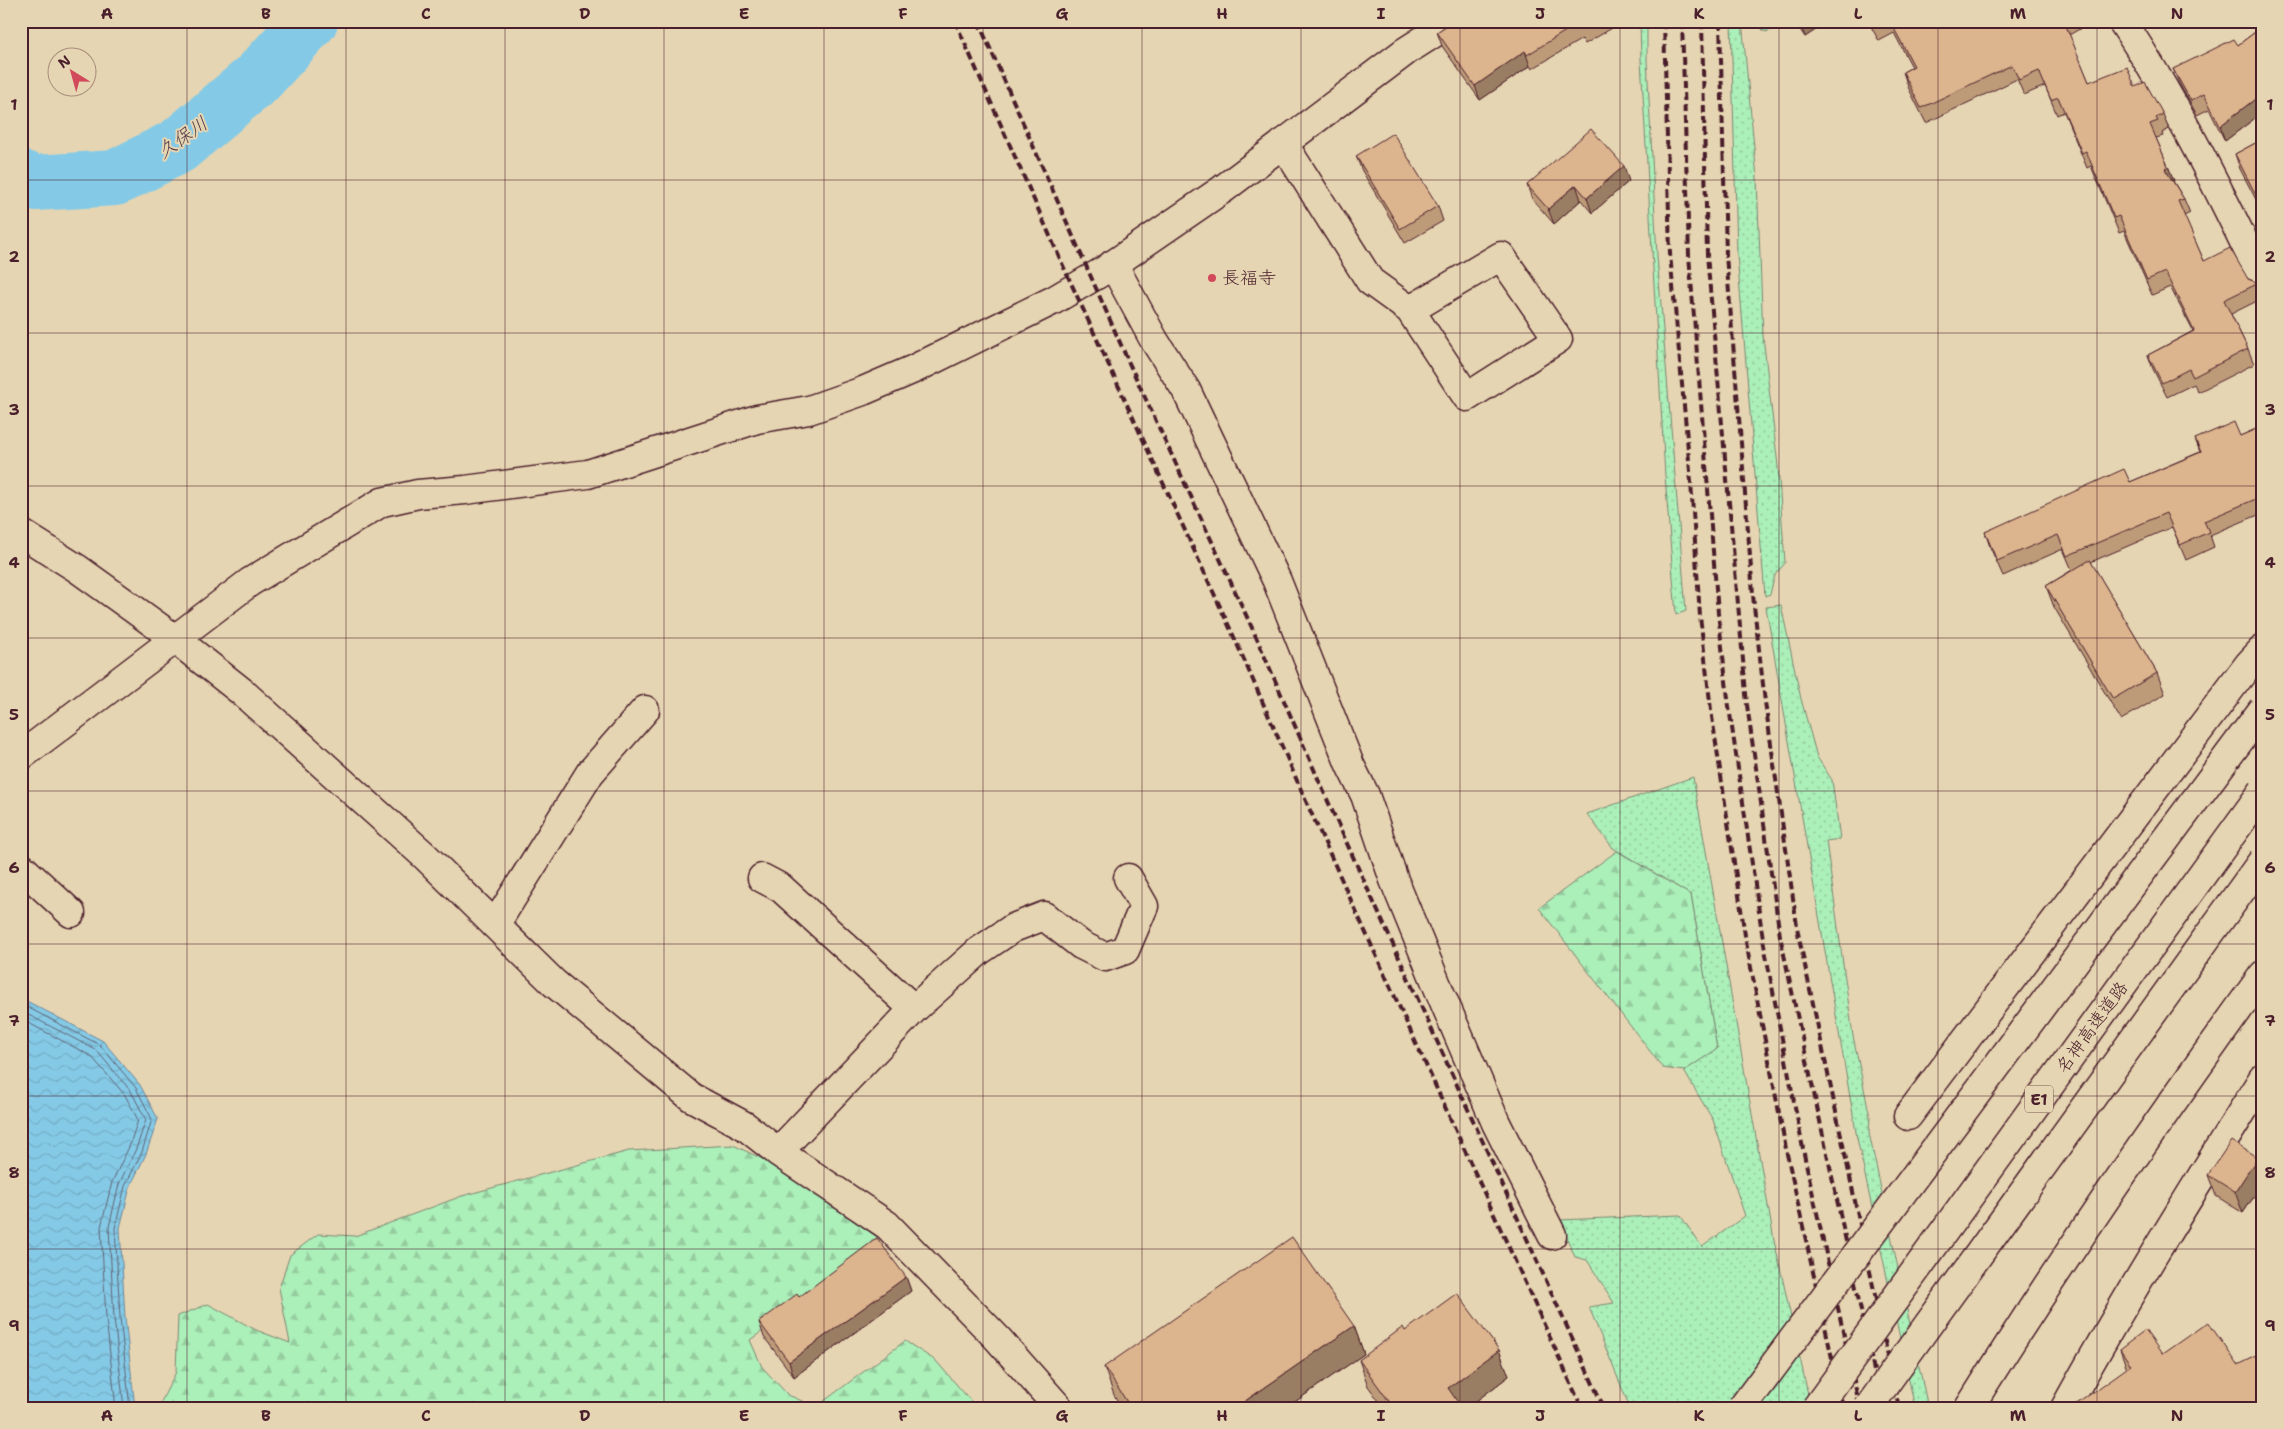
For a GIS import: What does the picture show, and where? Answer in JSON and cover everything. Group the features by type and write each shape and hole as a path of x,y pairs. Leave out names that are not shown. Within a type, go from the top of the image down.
{"main road":[{"path":"21,756 250,582 382,502 418,494 588,474 758,419 809,410 863,391 914,369 1054,300 1109,267 1223,189 1406,51 1452,21"},
{"path":"2122,21 2147,60 2208,167 2263,281"},
{"path":"1283,143 1370,282 1410,310 1467,397 1558,339 1501,256 1410,310"},
{"path":"1109,267 1186,390 1277,581 1350,765 1366,795 1394,880 1438,990 1496,1123 1552,1235"},
{"path":"21,533 78,569 174,638 241,691 425,856 554,983 691,1097 744,1126 778,1152 887,1225 998,1339 1059,1408"},
{"path":"1908,1116 2249,664 2263,649"},
{"path":"1742,1408 2263,709"},
{"path":"495,925 590,772 645,710"},
{"name":"名神高速道路","path":"1816,1408 2263,791"},
{"name":"E1","path":"1868,1408 2263,860"},
{"path":"21,867 71,913"},
{"path":"762,878 781,888 914,1009"},
{"path":"778,1152 914,1009 979,951 1013,928 1044,916 1081,946 1105,957 1125,950 1144,906 1128,878"},
{"path":"1969,1408 2025,1318 2094,1216 2263,975"},
{"path":"2065,1408 2170,1227 2263,1078"}],"green space":[{"path":"1640,21 1647,21 1647,60 1657,256 1686,611 1676,615 1665,476"},
{"path":"1731,21 1742,21 1757,178 1763,336 1778,466 1785,563 1775,575 1770,594 1765,596 1737,254"},
{"path":"1754,21 1789,21 1784,26 1765,32"},
{"path":"1781,605 1801,699 1817,757 1832,780 1840,839 1826,841 1853,1036 1870,1117 1869,1133 1928,1408 1915,1408 1857,1138 1766,607"},
{"path":"1693,777 1774,1240 1811,1408 1630,1408 1589,1307 1614,1303 1587,1260 1575,1257 1559,1220 1680,1215 1702,1247 1745,1216 1713,1120 1684,1071 1717,1049 1691,895 1613,848 1587,814"},
{"path":"1617,851 1691,895 1717,1049 1684,1071 1663,1068 1539,908"},
{"path":"733,1145 771,1163 877,1237 839,1276 750,1340 762,1367 788,1395 816,1407 905,1341 936,1361 977,1408 158,1408 176,1372 178,1316 208,1304 256,1330 290,1343 279,1288 290,1255 318,1234 355,1236 462,1196 629,1151"}],"water":[{"path":"21,998 103,1041 140,1085 158,1119 146,1154 130,1187 120,1228 125,1317 135,1408 21,1408"}],"building":[{"path":"1453,21 1595,21 1580,30 1577,24 1527,55 1525,51 1475,86 1437,32"},
{"path":"1871,21 1884,21 1874,27"},
{"path":"1890,21 2064,21 2089,82 2127,67 2135,87 2145,82 2163,114 2156,118 2158,121 2150,124 2168,166 2165,169 2184,199 2178,201 2204,261 2230,248 2248,279 2256,282 2263,281 2224,300 2248,349 2193,377 2189,369 2162,383 2148,355 2194,331 2165,272 2147,280 2119,216 2114,218 2086,151 2082,153 2058,97 2051,100 2039,71 2019,80 2012,65 1921,108 1903,72 1914,66"},
{"path":"2263,26 2263,93 2220,126 2204,94 2191,101 2173,69 2234,39 2238,45"},
{"path":"1591,129 1624,166 1587,198 1576,185 1548,209 1527,185"},
{"path":"1393,133 1438,206 1400,229 1356,156"},
{"path":"2263,139 2263,207 2235,154"},
{"path":"2234,422 2240,436 2263,426 2263,496 2204,521 2209,532 2180,545 2166,513 2067,556 2058,535 1997,561 1985,532 2124,469 2130,482 2201,452 2195,439"},
{"path":"2090,560 2157,673 2113,699 2046,586"},
{"path":"2231,1141 2263,1161 2263,1173 2256,1160 2235,1192 2208,1175"},
{"path":"1292,1237 1354,1326 1235,1408 1131,1408 1104,1367"},
{"path":"877,1238 906,1277 789,1362 759,1322 797,1294 799,1297"},
{"path":"1457,1293 1499,1350 1448,1388 1459,1404 1455,1408 1394,1408 1359,1360 1403,1327 1405,1331"},
{"path":"2208,1322 2238,1365 2263,1353 2263,1408 2071,1408 2131,1365 2120,1349 2145,1330 2162,1354"}],"waterway":[{"name":"久保川","path":"21,178 35,183 115,178 178,146 258,78 310,21"}],"railway":[{"path":"955,21 1065,270 1234,637 1309,808 1582,1408"},
{"path":"978,21 1129,363 1253,630 1334,815 1604,1408"},
{"path":"1664,21 1670,254 1691,482 1700,616 1711,710 1746,942 1787,1154 1843,1408"},
{"path":"1682,21 1689,255 1718,613 1729,707 1763,939 1804,1154 1860,1408"},
{"path":"1702,21 1707,255 1747,705 1780,936 1882,1408"},
{"path":"1720,21 1726,255 1754,606 1765,702 1798,933 1899,1408"}],"place":[{"name":"長福寺","path":"1212,278"}]}
